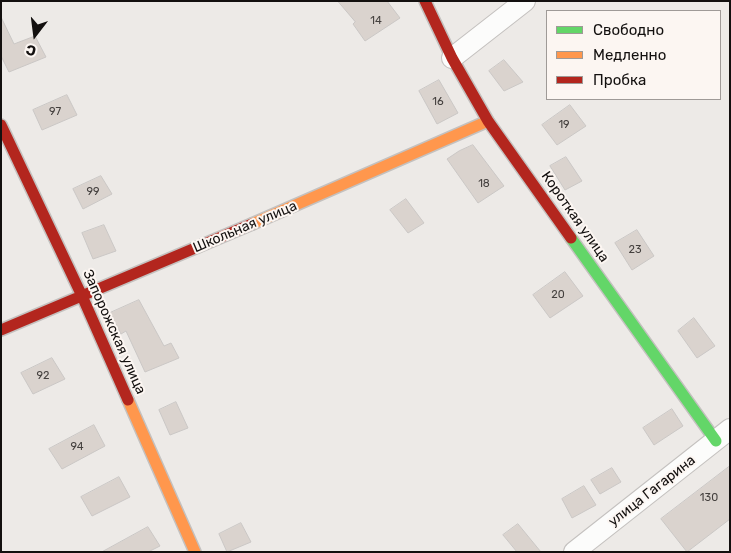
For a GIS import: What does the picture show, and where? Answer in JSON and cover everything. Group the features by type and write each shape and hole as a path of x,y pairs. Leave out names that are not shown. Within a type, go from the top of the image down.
{"street":[{"name":"Короткая улица","path":"425,1 452,58 488,121 723,435"},
{"path":"452,58 525,1"},
{"name":"Школьная улица","path":"1,330 284,211 488,121"},
{"name":"Запорожская улица","path":"1,125 82,296 195,552"},
{"name":"улица Гагарина","path":"574,552 723,435"}],"building":[{"path":"338,1 387,1 400,18 365,41 353,24 355,22"},
{"path":"1,17 14,44 35,36 46,57 9,72 1,56"},
{"path":"504,60 523,82 504,91 489,71"},
{"path":"439,80 458,113 437,124 419,91"},
{"path":"67,95 77,115 42,130 33,110"},
{"path":"570,105 586,126 557,145 542,125"},
{"path":"473,145 504,186 478,203 447,159"},
{"path":"566,157 582,181 565,190 550,166"},
{"path":"101,176 112,194 83,209 73,189"},
{"path":"406,199 424,223 408,233 390,210"},
{"path":"104,225 116,251 93,259 82,233"},
{"path":"637,230 654,256 632,270 615,243"},
{"path":"565,272 583,296 550,318 533,295"},
{"path":"139,300 164,346 171,343 179,358 145,372 126,331 121,334 110,313"},
{"path":"694,318 715,346 697,358 678,331"},
{"path":"52,358 65,379 33,394 21,373"},
{"path":"176,402 188,428 170,435 159,410"},
{"path":"672,409 683,426 654,445 643,428"},
{"path":"94,425 105,446 62,469 49,449"},
{"path":"730,466 730,519 687,552 661,519"},
{"path":"612,468 621,482 600,494 591,480"},
{"path":"119,477 130,497 92,516 81,497"},
{"path":"584,486 596,505 572,518 562,499"},
{"path":"241,523 251,542 227,552 219,534"},
{"path":"518,524 541,552 517,552 503,535"},
{"path":"148,527 160,546 148,552 102,552"}],"traffic: fast":[{"path":"571,238 716,441"}],"traffic: slow":[{"path":"252,224 488,121"},
{"path":"128,400 195,552"}],"traffic: jam":[{"path":"425,1 452,58 488,121 571,238"},
{"path":"1,125 82,296 128,400"},
{"path":"1,330 252,224"}]}
